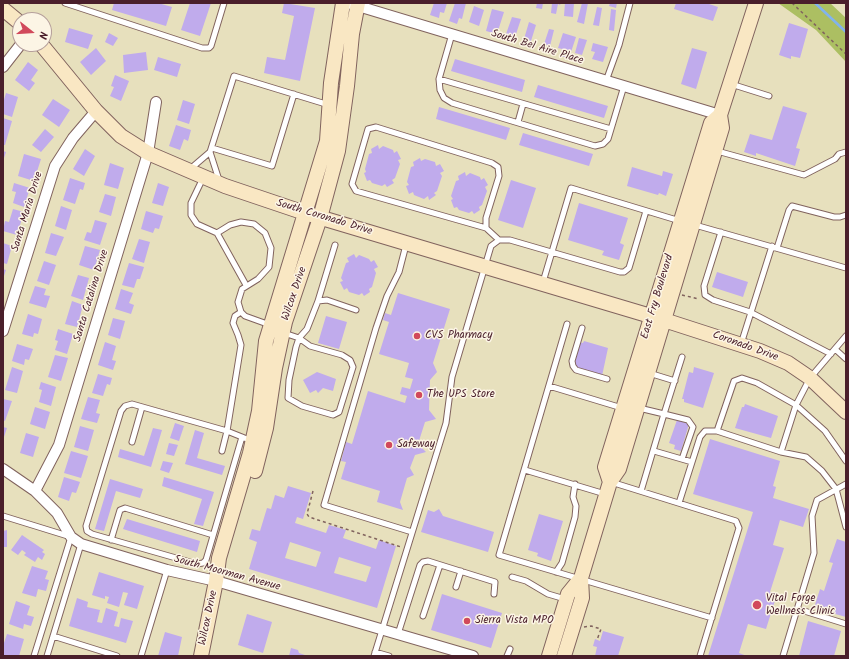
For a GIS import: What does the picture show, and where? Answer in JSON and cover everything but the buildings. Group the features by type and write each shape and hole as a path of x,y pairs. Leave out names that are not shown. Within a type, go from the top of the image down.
{"street":[{"name":"Wilcox Drive","path":"201,656 216,581 230,553 252,441 275,368 277,329 305,213 327,141 343,3"},
{"name":"East Fry Boulevard","path":"687,223 716,151 722,128 720,115 756,3"},
{"name":"Wilcox Drive","path":"277,329 320,218 338,151 347,86 354,4"},
{"name":"South Bel Aire Place","path":"354,4 720,115"},
{"path":"3,8 12,16"},
{"path":"3,67 15,52"},
{"name":"South Coronado Drive","path":"48,52 96,111 121,136 148,153 188,171 220,184 320,218 658,318"},
{"name":"Santa Catalina Drive","path":"34,491 59,445 148,153 156,102"},
{"name":"Santa Maria Drive","path":"3,331 54,166 73,138 96,111"},
{"name":"East Fry Boulevard","path":"608,488 605,467 623,408 658,318 687,223 711,123 720,115"},
{"name":"East Fry Boulevard","path":"564,656 582,598 581,578 608,488 619,469 648,373 658,318"},
{"name":"Coronado Drive","path":"658,318 760,351 788,363 810,378 846,412"},
{"name":"South Moorman Avenue","path":"3,470 34,491 57,513 71,537 82,544 167,570 216,581 473,656"},
{"name":"East Fry Boulevard","path":"548,656 568,594 581,578"}],"lane":[{"path":"3,8 6,3"},
{"path":"65,3 194,46 209,48 211,46 224,3"},
{"path":"606,81 630,3"},
{"path":"452,34 439,79 440,90 444,98 452,103 595,146 603,144 608,139 624,86"},
{"path":"188,171 211,150 234,76 330,105"},
{"path":"439,79 611,129"},
{"path":"730,84 769,96"},
{"path":"211,150 272,166 294,94"},
{"path":"518,122 523,104"},
{"path":"486,228 486,218 499,176 498,167 492,163 376,127 368,130 352,184 356,190 486,228 499,240"},
{"path":"211,150 220,184"},
{"path":"716,151 804,175 835,159 839,154 846,152"},
{"path":"203,177 192,199 191,215 197,224 217,233 246,285"},
{"path":"542,284 571,188 687,223 846,268"},
{"path":"741,345 750,312 774,247 792,206 834,217 846,215"},
{"path":"389,656 374,654 446,423 452,377 491,246 499,240 510,240 624,272 629,268 646,211"},
{"path":"217,233 230,224 241,222 254,224 265,233 271,248 272,257 269,267 258,279 246,285 242,289 238,302 241,312 249,319 299,338 310,346 342,355 350,360 353,367 338,412 333,415 302,406 288,398 289,380 299,338 307,329 318,301 335,245"},
{"path":"721,232 704,286 705,295 713,300 750,312 831,354"},
{"path":"407,244 399,272 387,296 376,328 324,505 412,532"},
{"path":"318,301 327,300 356,310"},
{"path":"222,450 227,431 241,346 238,335 232,323 235,316 241,312"},
{"path":"567,324 499,555 581,578 712,618"},
{"path":"582,328 572,361 573,366 576,370 607,379"},
{"path":"781,452 796,405 810,378 846,336"},
{"path":"835,349 846,359"},
{"path":"641,491 682,357"},
{"path":"648,373 674,381"},
{"path":"717,431 734,381 742,378 757,383 796,405 825,431 846,461"},
{"path":"548,386 623,408"},
{"path":"132,404 227,431 252,441 213,535 206,560 203,563 197,564 111,540 87,531 86,526 121,411 125,406 132,404"},
{"path":"132,442 142,407"},
{"path":"638,407 688,420 693,426 682,459"},
{"path":"679,503 700,437 705,431 717,431 781,452 806,457 822,471 836,489 846,527"},
{"path":"654,451 692,462"},
{"path":"525,470 575,484 641,491 736,521 739,528 700,656"},
{"path":"556,572 562,563 575,517 576,506 573,497 575,484"},
{"path":"783,656 814,553 812,516 816,500 846,484"},
{"path":"111,540 120,510 124,508 213,535"},
{"path":"3,516 71,537 34,656"},
{"path":"47,656 82,544"},
{"path":"398,634 420,565 423,562 428,561 495,582 494,594"},
{"path":"423,616 440,565"},
{"path":"141,656 167,570"},
{"path":"456,587 461,571"},
{"path":"512,576 526,581 548,594 566,599"},
{"path":"798,609 846,624"},
{"path":"53,636 117,656"},
{"path":"507,656 510,649"}],"path":[{"path":"792,3 846,54"},
{"path":"680,295 699,298"},
{"path":"313,491 307,514 309,517 406,548"},
{"path":"580,626 601,630 597,640"}],"green space":[{"path":"778,3 830,3 846,18 846,62 816,30"}],"waterway":[{"path":"815,3 846,32"}],"place":[{"name":"CVS Pharmacy","path":"417,336"},
{"name":"The UPS Store","path":"419,395"},
{"name":"Safeway","path":"389,445"},
{"name":"Vital Forge Wellness Clinic","path":"757,605"},
{"name":"Sierra Vista MPO","path":"467,621"}]}
